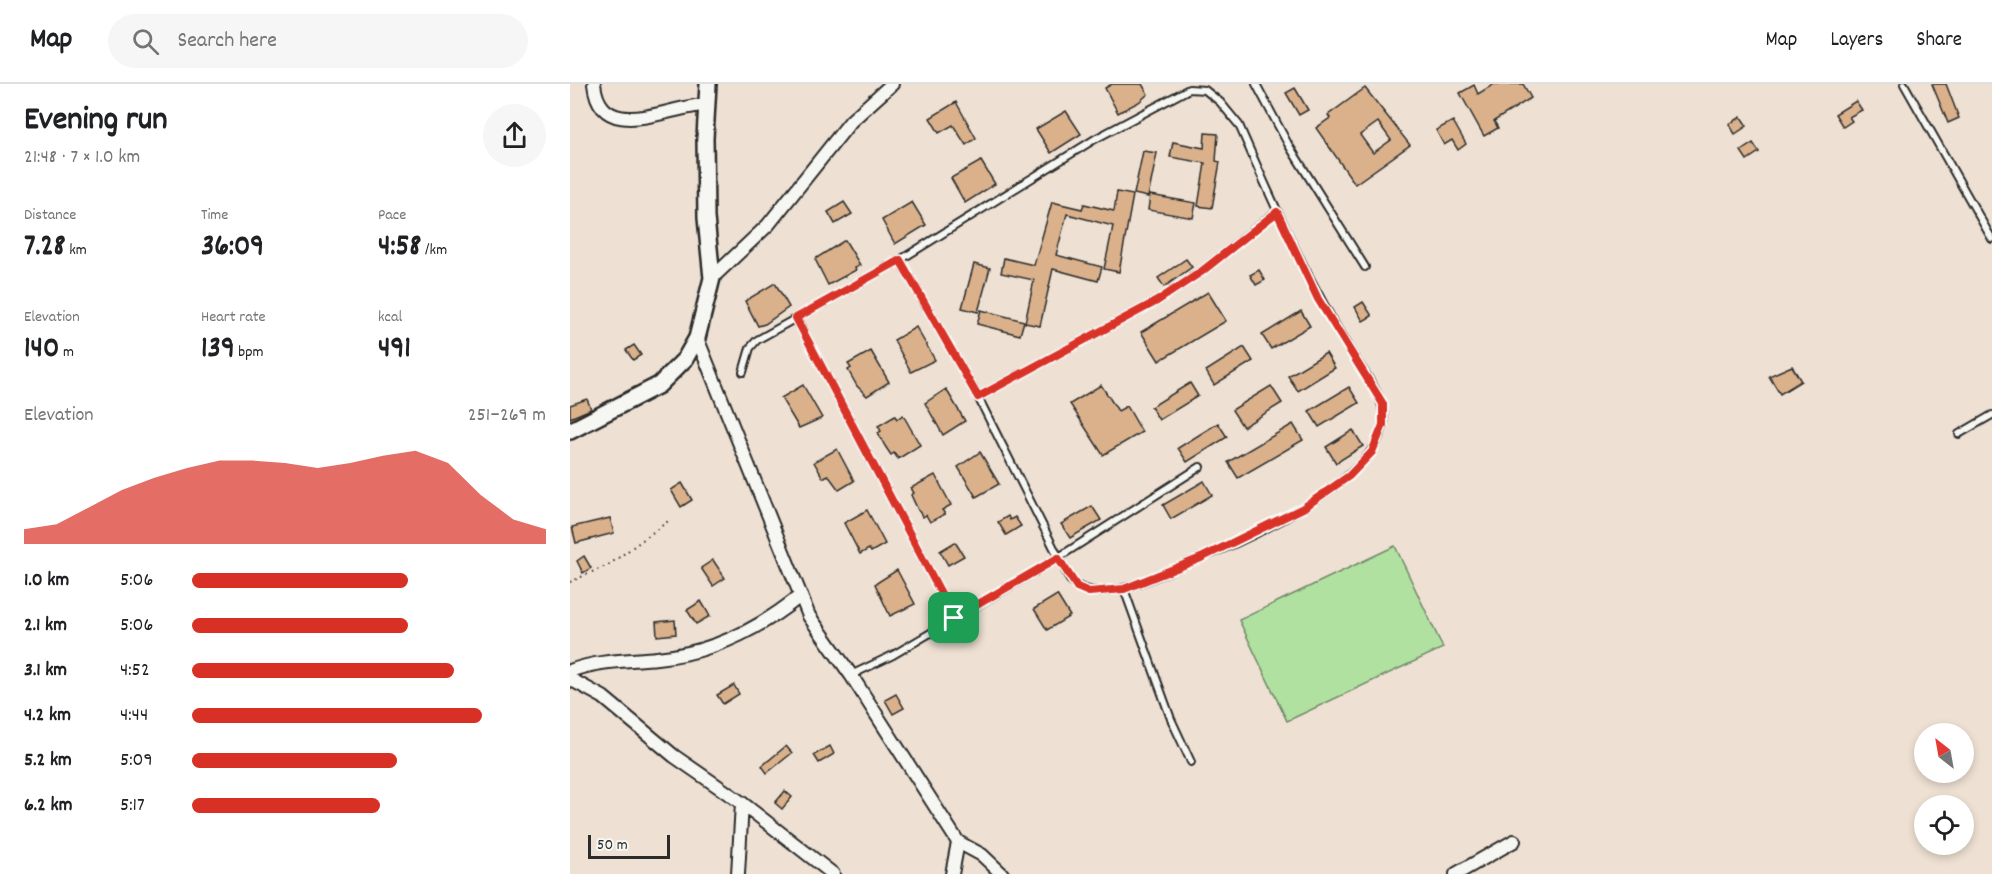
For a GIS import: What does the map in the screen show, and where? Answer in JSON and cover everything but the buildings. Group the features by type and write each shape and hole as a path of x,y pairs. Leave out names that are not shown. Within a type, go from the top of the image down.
{"street":[{"path":"594,84 600,105 607,112 619,117 659,116 696,105 707,105"},
{"path":"570,431 659,385 685,359 697,338 712,278 706,218 708,84"},
{"path":"712,278 768,225 851,121 892,84"},
{"path":"697,338 809,616 851,675 958,842 982,855 1002,874"},
{"path":"570,671 588,665 658,658 719,645 764,622 800,596"},
{"path":"570,679 603,697 674,756 742,803 833,874"},
{"path":"738,874 742,803"},
{"path":"1456,874 1514,841"},
{"path":"952,874 958,842"}],"lane":[{"path":"1256,84 1288,144 1365,267"},
{"path":"1904,84 1992,239"},
{"path":"743,372 750,348 757,340 900,260 1095,139 1189,89 1205,90 1220,102 1239,125 1318,299 1383,404 1383,425 1372,452 1349,476 1303,508 1201,558 1124,589 1089,592 1077,587 1058,558 978,397 900,260"},
{"path":"978,397 1157,301 1201,272 1277,212"},
{"path":"796,318 954,618"},
{"path":"1959,434 1992,415"},
{"path":"851,675 893,655 1058,558 1200,467"},
{"path":"1124,589 1171,719 1191,762"}],"path":[{"path":"570,582 616,560 671,519"}],"green space":[{"path":"1395,546 1443,648 1287,721 1239,620"}],"route":[{"path":"1277,212 1318,299 1383,404 1383,425 1372,452 1349,476 1303,508 1201,558 1124,589 1089,592 1077,587 1070,580 1058,558 954,618 796,318 900,260 978,397 1157,301 1201,272 1277,212"}]}
